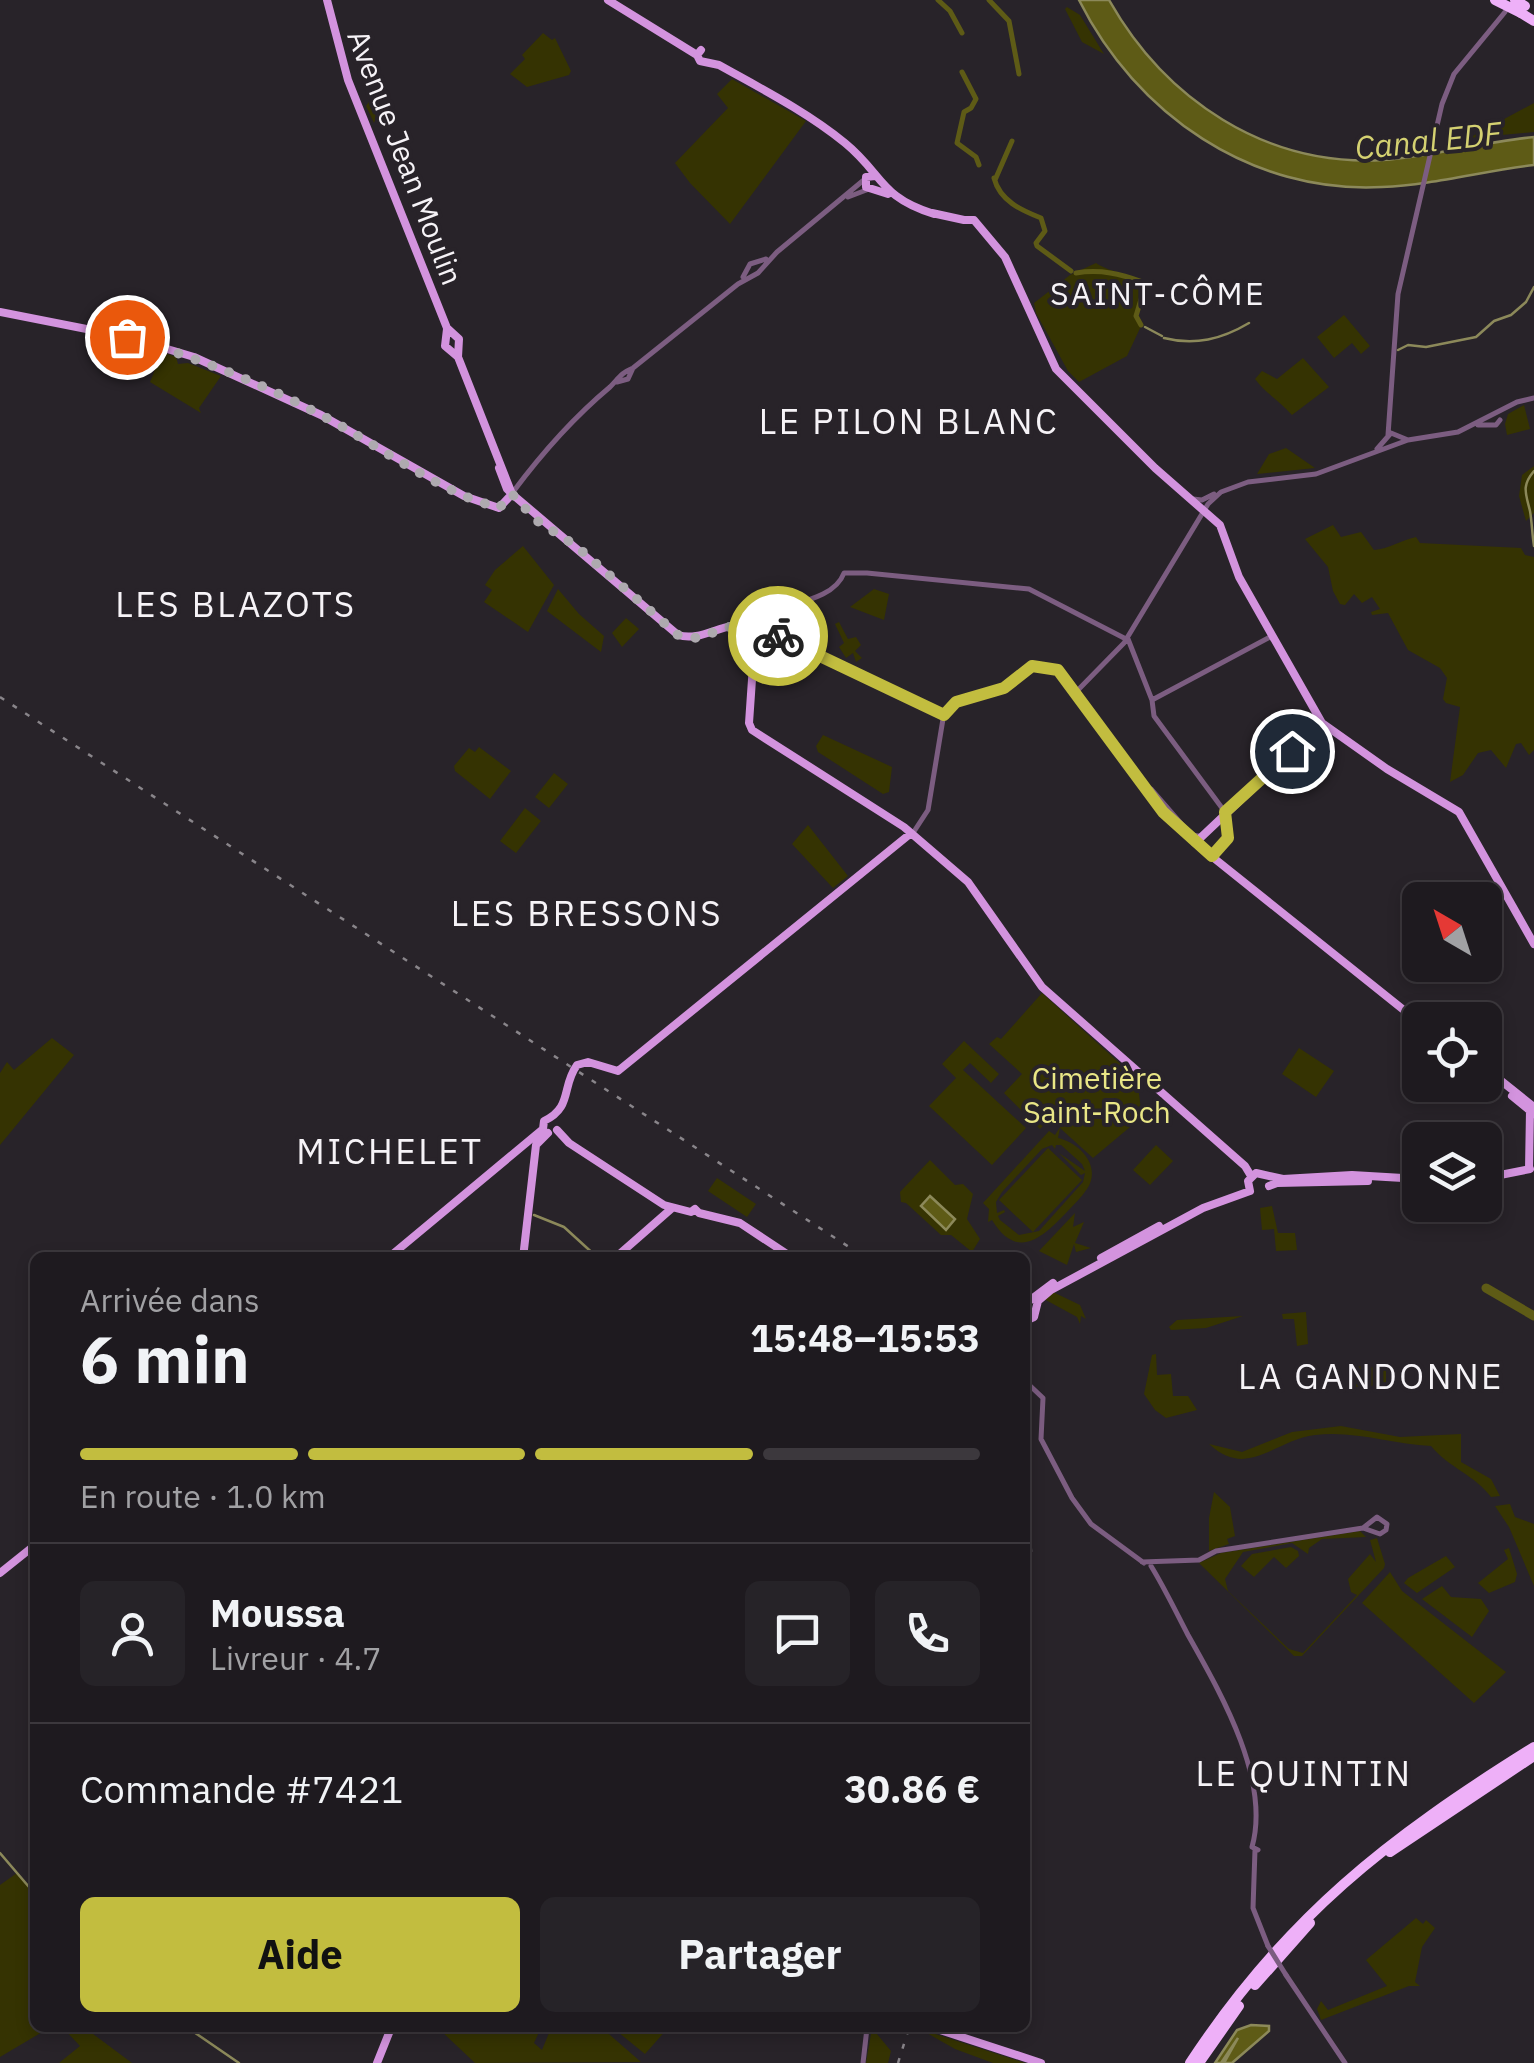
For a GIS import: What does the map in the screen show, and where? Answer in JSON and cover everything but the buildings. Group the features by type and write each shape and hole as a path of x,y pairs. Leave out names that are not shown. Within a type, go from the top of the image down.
{"highway":[{"path":"1495,0 1524,7 1534,21"},
{"path":"1190,2063 1263,1964 1331,1893 1420,1821 1534,1747"},
{"path":"1199,2063 1268,1969 1347,1888 1437,1817 1534,1756"}],"main road":[{"name":"Avenue Jean Moulin","path":"327,0 348,80 449,333 459,339 456,352 512,494"},
{"path":"608,0 686,46 699,52 706,50 719,65 825,128 864,160 871,182 932,213 972,225 1001,252 1056,369 1155,468 1205,509 1223,531 1231,560 1322,723 1462,816 1534,944"},
{"path":"0,312 127,337 194,356 321,415 464,496 499,508 512,494 529,514 576,546 678,635 697,638 734,626 748,627 755,636 750,727 876,808 954,871 976,892 1042,987 1215,1139 1224,1142 1261,1194 1268,1182"},
{"name":"Avenue Jean Moulin","path":"496,454 503,480 512,494"},
{"path":"1322,723 1197,839 1402,1006"},
{"path":"1215,854 1228,838 1225,812"},
{"path":"1212,825 1220,824 1226,829"},
{"path":"524,1252 536,1146 566,1098 573,1069 583,1062 618,1071 910,834"},
{"path":"1502,1083 1533,1109 1532,1168 1502,1174"},
{"path":"1502,1084 1533,1109"},
{"path":"551,1126 569,1143 671,1209 740,1223 784,1252"},
{"path":"396,1252 551,1126"},
{"path":"1030,1303 1042,1290 1114,1248 1251,1181 1352,1175 1402,1178"},
{"path":"622,1252 671,1209"},
{"path":"0,1574 30,1549"},
{"path":"377,2063 389,2032"},
{"path":"946,2032 1041,2063"}],"street":[{"path":"1193,499 1202,500 1262,478 1316,474 1376,450 1392,437 1398,294 1442,104 1454,74 1506,12"},
{"path":"512,494 564,429 738,284 750,273 750,264 759,266 841,200 871,182"},
{"path":"1392,437 1408,440 1448,436 1494,419 1506,408 1534,398"},
{"path":"507,475 526,476"},
{"path":"1077,691 1126,639 1205,509 1222,492"},
{"path":"748,627 756,618 805,602 842,580 844,572 1028,588 1126,639 1152,700 1154,716 1225,812"},
{"path":"748,627 766,630 944,715"},
{"path":"1152,700 1272,636"},
{"path":"910,834 928,808 944,715 956,702 1004,688 1032,666 1042,665 1058,670 1077,691 1163,812 1197,839"},
{"path":"1030,1386 1043,1398 1040,1439 1075,1502 1091,1524 1157,1569 1224,1699 1252,1783 1256,1842 1261,1846 1257,1850 1253,1908 1268,1946 1344,2063"},
{"path":"1157,1569 1176,1561 1199,1560 1216,1551 1368,1527"},
{"path":"863,2063 867,2032"}],"green space":[{"path":"1067,7 1080,15 1104,54 1082,42"},
{"path":"543,33 555,38 571,71 569,75 527,87 510,74"},
{"path":"360,71 386,92 374,123 366,106 371,99"},
{"path":"732,79 806,121 730,224 675,163 728,108 717,94"},
{"path":"1534,103 1534,132 1469,138"},
{"path":"1096,263 1148,287 1138,314 1142,324 1127,356 1079,382 1068,371 1034,303 1070,275"},
{"path":"1344,315 1370,346 1361,354 1352,343 1334,358 1317,337"},
{"path":"162,352 176,357 178,364 188,363 221,376 199,408 201,413 150,382"},
{"path":"1303,358 1329,387 1292,415 1255,379 1262,371 1277,379"},
{"path":"1524,405 1530,429 1507,435 1508,414"},
{"path":"1286,448 1315,468 1257,474 1269,454"},
{"path":"1534,466 1534,513 1526,521 1519,496 1522,475"},
{"path":"1333,525 1341,537 1361,532 1374,550 1416,537 1420,543 1521,548 1525,555 1534,557 1534,750 1529,755 1521,743 1516,744 1506,768 1491,750 1478,753 1463,775 1450,782 1460,707 1443,699 1447,678 1440,668 1408,650 1388,613 1372,615 1380,609 1372,597 1362,603 1354,594 1345,605 1340,604 1328,567 1305,539"},
{"path":"523,546 554,585 528,632 484,602 492,590 485,585 495,570"},
{"path":"558,589 604,636 601,652 547,611"},
{"path":"874,589 889,594 884,620 850,607"},
{"path":"626,618 639,629 622,647 612,633"},
{"path":"839,622 848,639 856,637 861,645 855,651 862,658 856,662 853,653 846,658 839,647 844,643 835,624"},
{"path":"804,624 809,636 822,631 826,641 812,651 810,639 803,646 792,641 794,625"},
{"path":"823,735 892,767 889,792 883,794 818,752 816,746"},
{"path":"479,747 511,771 490,799 455,771 454,766 469,748 475,752"},
{"path":"554,773 568,784 549,808 535,797"},
{"path":"525,808 541,821 516,853 500,841"},
{"path":"808,825 848,876 833,888 792,844"},
{"name":"Cimetière Saint-Roch","path":"1042,993 1137,1079 1142,1117 1093,1158 1060,1128 1058,1138 1074,1145 1086,1157 1091,1180 1066,1213 1029,1241 1011,1240 992,1220 988,1222 989,1209 983,1203 1049,1131 1055,1135 1066,1118 1058,1111 1040,1129 1004,1093 1022,1074 989,1044 997,1037 1001,1039","holes":["1052,1145 1055,1149 1061,1145 1082,1164 1085,1171 1059,1153 1081,1175 1085,1173 1083,1182 1039,1231 1019,1235 1000,1220 998,1216 1005,1212 997,1213 996,1202 1042,1149"]},
{"path":"52,1038 74,1055 0,1145 0,1073 7,1062 14,1070"},
{"path":"964,1041 999,1074 991,1083 970,1063 963,1070 1026,1128 992,1165 929,1106 956,1078 942,1064"},
{"path":"1299,1048 1334,1071 1316,1097 1282,1074"},
{"path":"1156,1145 1173,1161 1150,1185 1133,1170"},
{"path":"1048,1148 1082,1180 1033,1232 999,1200"},
{"path":"930,1160 955,1185 963,1184 973,1194 967,1219 980,1239 972,1252 951,1235 941,1235 901,1202 900,1192"},
{"path":"717,1178 756,1204 747,1217 708,1191"},
{"path":"1272,1206 1278,1233 1295,1233 1297,1250 1276,1251 1274,1229 1262,1230 1260,1208"},
{"path":"1075,1213 1073,1227 1084,1222 1075,1243 1091,1248 1076,1252 1074,1244 1067,1265 1039,1251"},
{"path":"1053,1292 1080,1305 1086,1319 1081,1316 1080,1324 1077,1317 1044,1299"},
{"path":"1306,1312 1308,1344 1297,1346 1294,1319 1283,1319 1282,1314"},
{"path":"1243,1316 1206,1328 1169,1327 1177,1320"},
{"path":"1156,1354 1157,1375 1171,1374 1173,1396 1188,1396 1197,1410 1166,1418 1155,1410 1144,1394 1152,1355"},
{"path":"1353,1366 1386,1368 1386,1385 1354,1387"},
{"path":"1341,1426 1400,1437 1461,1434 1461,1462 1491,1479 1500,1496 1491,1497 1431,1446 1330,1434 1300,1438 1261,1455 1236,1458 1209,1444 1242,1452 1292,1432"},
{"path":"1214,1492 1230,1507 1235,1536 1227,1539 1229,1544 1209,1551 1209,1518"},
{"path":"1510,1504 1515,1517 1534,1524 1534,1586 1509,1527 1495,1506"},
{"path":"1360,1531 1366,1537 1322,1539 1309,1548 1308,1554 1292,1543 1243,1552 1225,1579 1228,1591 1289,1649 1303,1653 1357,1595 1351,1592 1348,1579 1370,1554 1376,1562 1370,1540 1377,1538 1384,1568 1302,1656 1294,1656 1199,1563 1221,1553"},
{"path":"1291,1547 1299,1556 1286,1568 1274,1557 1254,1577 1241,1566 1252,1554"},
{"path":"1509,1548 1517,1574 1515,1582 1489,1593 1478,1583 1508,1559 1504,1550"},
{"path":"1446,1556 1455,1567 1417,1593 1404,1583 1408,1578"},
{"path":"1390,1572 1402,1591 1506,1672 1474,1703 1362,1603"},
{"path":"1442,1586 1451,1597 1481,1599 1489,1611 1472,1637 1422,1599"},
{"path":"17,1873 30,1888 30,2032 42,2032 0,2057 0,1885"},
{"path":"1416,1918 1435,1928 1422,1947 1415,1982 1420,1986 1409,1986 1321,2020 1317,2009 1321,2001 1328,2010 1387,1986 1366,1960"},
{"path":"67,2032 90,2032 132,2063 59,2063 80,2046"},
{"path":"442,2032 539,2032 534,2043 542,2050 549,2032 607,2032 641,2062 475,2063"},
{"path":"618,2032 664,2032 645,2054"},
{"path":"871,2032 875,2032 891,2051 888,2063 866,2063"},
{"path":"925,2032 1025,2063 993,2063 955,2049"}],"shaded area":[{"name":"Canal EDF","path":"1079,0 1109,0 1132,36 1189,96 1259,139 1298,152 1340,159 1383,160 1534,137 1534,165 1382,187 1334,186 1287,177 1244,161 1203,139 1165,111 1103,41"},
{"path":"930,1196 955,1219 946,1230 921,1206"},
{"path":"1251,2025 1269,2026 1269,2031 1232,2063 1224,2063 1238,2038 1221,2063 1215,2063 1237,2030"}],"waterway":[{"path":"938,0 950,11 962,33"},
{"path":"989,0 1009,21 1019,74"},
{"path":"962,72 976,99 964,112 957,143 976,157 979,165"},
{"path":"995,180 1012,141"},
{"path":"994,178 1006,199 1041,218 1045,231 1037,246 1071,271"},
{"path":"1076,273 1110,273 1143,282 1136,316 1141,325"},
{"path":"1398,350 1408,345 1426,347 1476,337 1494,321 1511,315 1526,302 1534,287"},
{"path":"1164,338 1208,340 1249,323"},
{"path":"1145,327 1162,336"},
{"path":"109,339 160,351"},
{"path":"1534,471 1526,490 1534,546"},
{"path":"534,1215 564,1227 591,1252"},
{"path":"1486,1288 1534,1316"},
{"path":"0,1853 30,1888"},
{"path":"194,2032 239,2063"}],"railway":[{"path":"0,697 857,1252"},
{"path":"1030,1538 1030,1562"},
{"path":"898,2063 908,2032"}],"way so far":[{"path":"127,337 194,356 249,380 474,500 499,508 512,494 536,520 576,546 678,635 697,638 738,624 778,636"}],"district":[{"name":"SAINT-CÔME","path":"1158,293"},
{"name":"LE PILON BLANC","path":"909,421"},
{"name":"LES BLAZOTS","path":"236,604"},
{"name":"LES BRESSONS","path":"587,913"},
{"name":"MICHELET","path":"390,1151"},
{"name":"LA GANDONNE","path":"1371,1376"},
{"name":"LE QUINTIN","path":"1304,1773"}],"route":[{"path":"778,636 944,715 956,702 1004,688 1032,666 1058,670 1163,812 1212,856 1228,838 1225,812 1292,751"}]}
